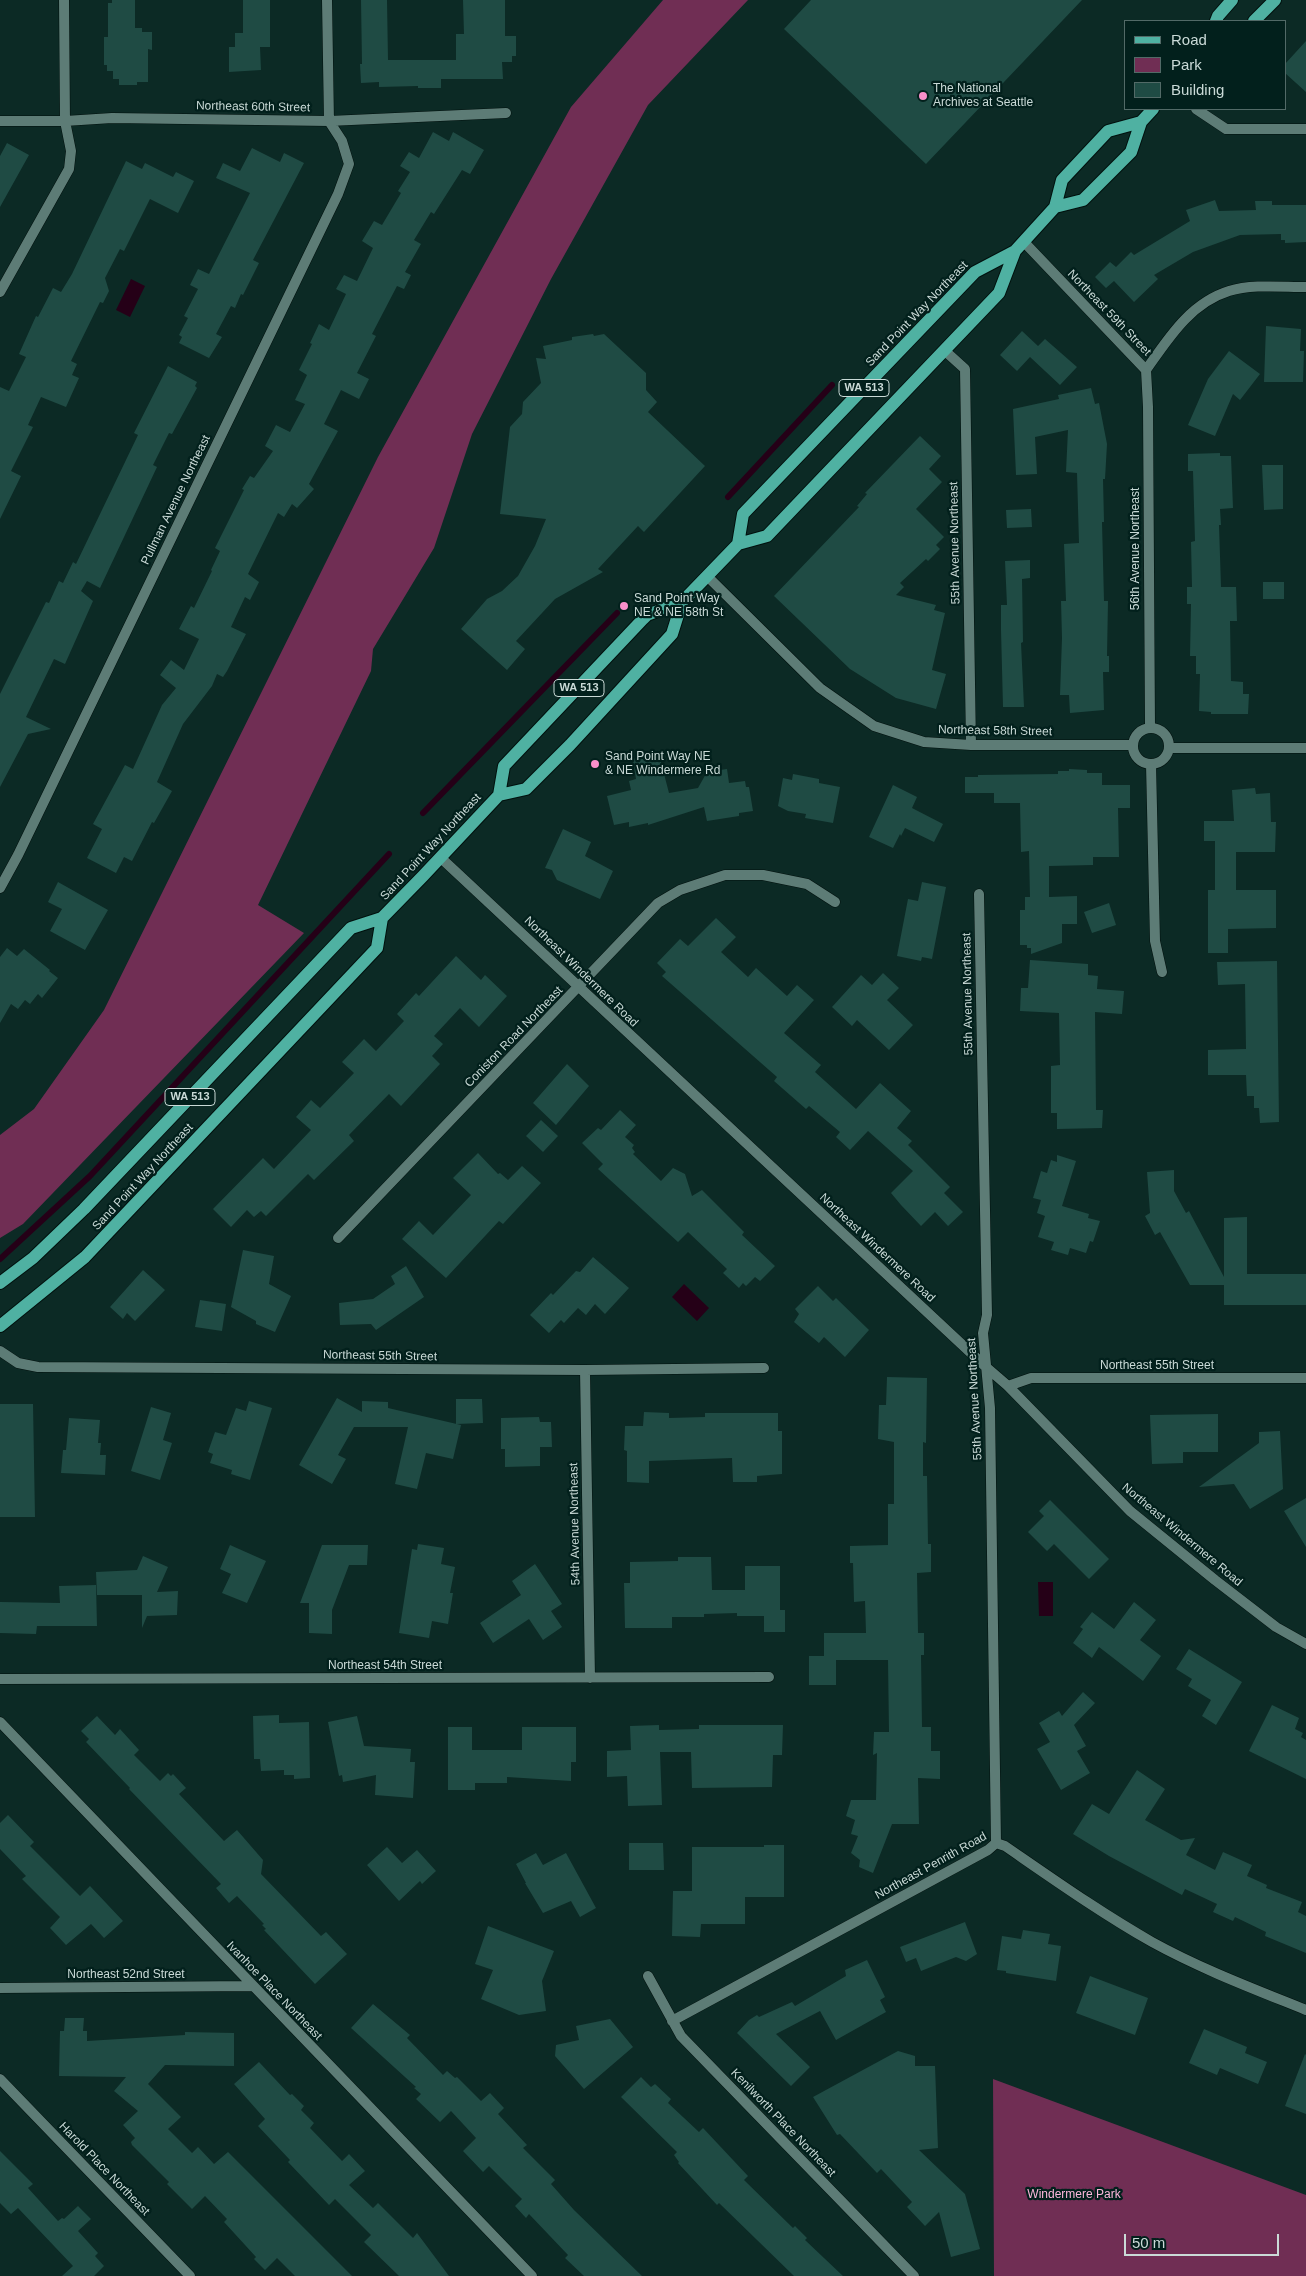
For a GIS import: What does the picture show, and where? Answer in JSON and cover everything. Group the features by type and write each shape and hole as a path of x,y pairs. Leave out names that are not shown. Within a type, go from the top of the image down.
{"main road":[{"path":"1216,20 1232,0"},
{"path":"1255,20 1275,0"},
{"path":"1055,207 1083,200 1131,152 1141,122 1152,110"},
{"name":"Sand Point Way Northeast","path":"738,544 744,514 975,272 1019,246 1055,207 1062,180 1108,131 1141,122"},
{"name":"Sand Point Way Northeast","path":"0,1283 33,1258 84,1209 351,928 382,918 441,858 499,795 504,766 647,615 682,602 738,544 767,536 999,293 1019,246"},
{"name":"Sand Point Way Northeast","path":"499,795 526,789 570,745 672,634 682,602"},
{"name":"Sand Point Way Northeast","path":"0,1326 85,1257 350,977 377,948 382,918"}],"street":[{"path":"0,292 69,169 71,151 65,121 64,0"},
{"path":"327,0 330,121"},
{"path":"1198,110 1226,129 1306,129"},
{"name":"Northeast 60th Street","path":"0,121 65,121 112,118 330,121 506,113"},
{"name":"Pullman Avenue Northeast","path":"0,888 18,855 338,194 348,164 342,141 330,121"},
{"name":"Northeast 59th Street","path":"1019,246 1146,370 1175,329 1199,306 1229,291 1256,287 1306,288"},
{"name":"55th Avenue Northeast","path":"944,350 965,369 971,745"},
{"name":"56th Avenue Northeast","path":"1146,370 1150,727"},
{"name":"Northeast 58th Street","path":"708,576 820,688 874,726 924,742 971,745 1132,745"},
{"path":"1150,727 1163,732 1167,736 1169,748 1165,758 1160,762 1151,764 1141,761 1136,757 1132,745 1137,733 1150,727"},
{"path":"1169,748 1306,748"},
{"path":"1151,764 1155,941 1162,972"},
{"name":"Northeast Windermere Road","path":"441,858 1008,1386 1130,1511 1276,1627 1306,1644"},
{"name":"Coniston Road Northeast","path":"338,1238 579,988 658,903 680,890 725,875 763,875 807,884 835,902"},
{"name":"55th Avenue Northeast","path":"979,894 987,1316 983,1333 990,1408 996,1844"},
{"name":"Northeast 55th Street","path":"0,1351 18,1362 38,1367 586,1370 764,1368"},
{"name":"54th Avenue Northeast","path":"586,1370 590,1678"},
{"name":"Northeast 55th Street","path":"1008,1386 1031,1378 1306,1378"},
{"name":"Northeast 54th Street","path":"0,1679 769,1676"},
{"name":"Ivanhoe Place Northeast","path":"0,1722 532,2276"},
{"name":"Northeast Penrith Road","path":"672,2021 996,1844 1005,1846 1092,1906 1153,1942 1221,1976 1306,2010"},
{"name":"Kenilworth Place Northeast","path":"648,1976 681,2036 914,2276"},
{"name":"Northeast 52nd Street","path":"0,1988 252,1986"},
{"name":"Harold Place Northeast","path":"0,2079 190,2276"}],"green space":[{"path":"663,0 748,0 648,105 551,279 472,434 434,548 373,649 371,671 258,905 304,933 23,1224 0,1238 0,1135 34,1109 104,1010 378,457 571,107"},
{"name":"Windermere Park","path":"993,2079 1306,2195 1306,2276 994,2276"}],"shaded area":[{"path":"131,279 145,286 130,317 116,310"},
{"path":"684,1284 709,1308 697,1321 672,1297"},
{"path":"1038,1582 1053,1582 1053,1616 1039,1616"}],"building":[{"path":"112,0 135,0 135,28 142,28 142,32 152,32 152,50 148,49 148,82 137,82 137,85 119,85 119,79 113,79 113,71 107,71 107,65 104,65 104,37 108,37 108,3 112,3"},
{"path":"243,0 270,0 270,47 260,47 261,70 229,72 229,47 235,47 235,33 243,33"},
{"path":"361,0 387,0 388,60 456,60 456,34 464,34 463,0 505,0 505,36 516,36 516,56 512,56 512,62 502,62 503,79 441,79 441,88 418,88 418,86 379,87 379,82 361,83"},
{"name":"The National Archives at Seattle","path":"811,0 1082,0 926,164 784,29"},
{"path":"1306,41 1306,92 1286,74 1286,63"},
{"path":"433,132 449,141 453,132 484,150 470,174 462,170 434,214 431,212 414,240 421,244 405,272 411,275 404,289 397,286 372,334 376,336 357,373 369,379 359,399 341,390 324,424 338,431 309,484 314,489 297,508 292,504 284,517 278,513 248,574 259,582 250,600 245,597 231,627 246,634 223,677 217,674 212,686 183,724 157,782 172,791 154,823 152,822 132,861 124,857 116,873 87,858 102,829 93,824 125,765 133,769 162,705 176,688 160,675 171,660 184,670 199,639 179,629 191,606 194,608 212,571 220,551 215,548 244,490 242,489 250,476 254,478 273,451 265,446 276,425 290,432 305,404 295,400 307,375 299,370 312,344 310,343 319,324 329,330 346,294 336,289 344,275 357,281 373,248 362,241 374,221 382,225 401,193 398,191 410,172 400,166 409,152 419,158"},
{"path":"7,143 29,155 0,207 0,156"},
{"path":"252,148 280,162 284,153 304,163 253,260 259,263 243,295 241,294 235,308 231,306 216,334 222,337 209,358 179,343 182,337 179,335 188,318 184,316 198,289 190,285 198,269 209,274 250,193 216,178 223,163 240,171"},
{"path":"126,161 142,169 145,163 173,177 176,172 194,181 178,213 150,199 124,251 120,249 105,278 109,291 103,303 100,302 71,361 77,364 72,375 79,378 66,407 41,397 28,425 33,427 11,471 21,476 0,519 0,387 9,391 26,357 19,354 36,316 38,317 53,288 61,292 72,274"},
{"path":"1215,200 1219,211 1256,210 1255,201 1272,201 1272,205 1306,205 1306,242 1285,243 1285,240 1281,240 1281,234 1240,235 1193,252 1154,275 1158,279 1134,302 1114,281 1106,288 1095,277 1110,262 1116,267 1131,252 1134,255 1190,221 1186,210"},
{"path":"1266,326 1301,329 1300,351 1304,351 1303,382 1264,382"},
{"path":"1022,331 1038,346 1045,339 1077,367 1060,385 1030,357 1017,371 1000,355"},
{"path":"593,334 594,336 604,334 646,373 646,390 657,402 648,412 705,466 644,532 638,526 598,569 603,572 555,599 516,641 525,649 507,670 461,629 487,599 502,591 518,576 535,546 546,519 500,514 510,427 522,414 523,402 541,383 536,358 546,359 543,346 572,340 572,337"},
{"path":"1229,351 1260,374 1240,400 1233,394 1215,436 1188,425 1208,379"},
{"path":"168,366 197,382 195,386 197,388 172,434 169,433 153,465 157,467 100,588 87,581 81,591 93,601 65,664 54,659 26,717 51,729 28,734 0,787 0,694 46,602 49,603 59,581 63,583 73,562 76,564 138,435 134,433"},
{"path":"1091,388 1095,404 1099,403 1107,444 1105,479 1103,479 1104,522 1102,522 1104,601 1108,601 1107,656 1109,656 1109,672 1103,672 1104,710 1070,713 1069,695 1060,695 1061,601 1066,601 1064,544 1079,543 1077,473 1066,472 1068,430 1035,437 1037,474 1016,475 1013,409 1059,399 1058,395"},
{"path":"920,436 941,456 929,469 942,482 916,509 944,537 936,545 940,549 900,583 904,587 896,595 936,605 934,610 945,613 932,670 946,674 936,709 896,698 850,669 774,596 859,507 857,506 867,494 865,493"},
{"path":"1220,453 1220,456 1231,456 1233,508 1220,509 1221,525 1219,525 1221,587 1236,587 1237,621 1230,621 1231,681 1243,682 1243,694 1249,694 1248,714 1211,714 1211,712 1199,711 1200,674 1196,674 1196,656 1190,656 1191,604 1187,604 1187,587 1192,587 1191,542 1195,541 1193,471 1188,471 1188,454"},
{"path":"1262,465 1283,465 1283,509 1264,510"},
{"path":"1031,509 1032,527 1007,528 1006,510"},
{"path":"1030,560 1030,578 1022,579 1023,642 1021,643 1024,707 1003,707 1001,605 1007,605 1005,561"},
{"path":"1263,582 1284,582 1284,599 1263,599"},
{"path":"658,751 669,793 698,788 707,772 727,769 729,783 745,781 746,787 749,787 753,811 739,813 739,816 707,821 704,807 648,825 648,823 629,827 629,822 614,825 607,796 631,790 629,781 636,779 633,760 638,755"},
{"path":"1069,769 1087,770 1087,773 1102,773 1102,785 1130,785 1130,808 1118,808 1119,857 1093,857 1093,865 1049,866 1049,897 1077,896 1077,924 1062,924 1062,943 1031,954 1031,948 1027,948 1027,945 1020,945 1020,910 1025,910 1025,897 1030,897 1029,851 1021,852 1020,803 994,803 994,793 965,793 965,777 978,777 978,775 1058,774 1058,771 1069,771"},
{"path":"793,774 819,779 819,783 840,787 833,823 805,818 806,814 788,811 778,806 783,778 792,780"},
{"path":"893,785 917,797 912,808 943,824 934,842 905,828 893,848 869,837"},
{"path":"1255,788 1256,794 1270,793 1271,822 1276,822 1275,852 1236,852 1236,890 1276,890 1276,928 1228,929 1228,953 1208,953 1208,890 1215,890 1215,841 1204,841 1204,821 1234,821 1232,790"},
{"path":"563,829 591,842 585,856 613,871 600,899 557,880 552,870 545,868"},
{"path":"58,882 108,910 85,950 50,931 62,909 48,902"},
{"path":"922,882 946,887 932,959 922,957 921,961 897,956 908,899 918,901"},
{"path":"1109,903 1116,925 1092,933 1084,912"},
{"path":"716,918 736,937 721,952 748,977 756,968 787,996 797,985 814,1000 784,1033 821,1065 815,1072 856,1109 880,1083 911,1111 897,1128 912,1141 908,1145 950,1187 944,1193 963,1212 948,1226 935,1212 921,1226 901,1205 891,1193 913,1171 868,1131 850,1150 836,1137 840,1132 809,1106 806,1109 774,1081 777,1077 662,976 666,972 657,963 680,939 688,946"},
{"path":"7,948 17,956 24,949 58,978 42,998 38,994 30,1004 25,1000 18,1009 11,1004 0,1023 0,957"},
{"path":"456,956 481,980 485,975 507,996 479,1027 460,1008 434,1036 443,1044 432,1056 440,1064 401,1106 389,1094 349,1135 354,1141 314,1180 308,1174 266,1216 261,1211 254,1217 247,1210 231,1227 213,1209 263,1158 274,1169 311,1130 296,1117 311,1100 320,1108 354,1073 342,1062 364,1039 376,1051 404,1021 397,1014 416,993 419,996"},
{"path":"1030,960 1088,964 1088,975 1098,976 1097,989 1124,991 1122,1014 1095,1012 1096,1110 1103,1110 1102,1128 1057,1129 1057,1113 1051,1113 1051,1066 1060,1065 1059,1013 1020,1011 1021,988 1028,988"},
{"path":"1277,961 1279,1122 1260,1123 1259,1108 1254,1108 1254,1096 1247,1096 1246,1075 1208,1075 1208,1050 1246,1049 1245,984 1218,985 1217,962"},
{"path":"883,973 899,988 887,1000 913,1025 889,1050 857,1020 852,1026 832,1007 861,975 872,985"},
{"path":"567,1064 589,1086 556,1125 533,1103"},
{"path":"620,1110 636,1125 625,1137 634,1145 632,1148 635,1152 633,1154 661,1181 673,1168 685,1174 692,1196 702,1190 744,1232 742,1235 775,1266 760,1281 755,1277 746,1286 743,1283 739,1288 723,1273 727,1269 688,1232 678,1242 598,1169 603,1164 582,1143 598,1128 601,1130"},
{"path":"541,1120 558,1136 543,1152 526,1136"},
{"path":"478,1153 498,1174 500,1173 508,1180 522,1166 541,1183 503,1224 499,1221 446,1278 402,1239 419,1221 433,1235 471,1195 453,1178"},
{"path":"1057,1155 1076,1161 1062,1206 1089,1214 1088,1218 1100,1221 1093,1242 1090,1241 1086,1253 1070,1248 1068,1255 1051,1250 1054,1242 1038,1237 1045,1216 1037,1213 1041,1200 1033,1198 1041,1171 1047,1173 1051,1160 1057,1162"},
{"path":"1174,1170 1174,1191 1186,1213 1189,1211 1224,1277 1224,1218 1247,1217 1247,1274 1306,1274 1306,1305 1224,1305 1224,1285 1190,1285 1160,1232 1155,1235 1145,1216 1150,1213 1147,1172"},
{"path":"243,1250 274,1256 269,1284 291,1296 275,1332 256,1324 256,1321 231,1307"},
{"path":"593,1257 629,1288 605,1314 595,1304 586,1315 578,1308 564,1323 561,1320 549,1333 530,1315 576,1271 580,1272"},
{"path":"406,1266 424,1297 376,1330 371,1324 340,1325 339,1303 373,1299 395,1284 391,1276"},
{"path":"143,1270 165,1290 135,1321 127,1313 123,1319 110,1307"},
{"path":"818,1286 833,1301 836,1298 869,1330 845,1357 824,1337 819,1343 794,1322 799,1314 795,1309"},
{"path":"200,1300 226,1304 222,1331 195,1327"},
{"path":"887,1377 927,1378 926,1443 923,1442 923,1476 927,1476 928,1544 931,1544 931,1572 917,1573 918,1633 924,1633 924,1655 921,1655 922,1727 931,1727 931,1751 940,1751 940,1779 918,1778 919,1824 892,1824 873,1873 859,1867 860,1860 851,1853 858,1836 851,1834 855,1820 846,1816 851,1800 876,1800 877,1753 873,1755 874,1732 889,1732 888,1660 836,1660 836,1685 809,1685 809,1656 824,1656 824,1633 866,1633 865,1601 854,1602 853,1563 850,1563 850,1546 888,1545 888,1504 894,1504 894,1442 878,1439 879,1405 886,1405"},
{"path":"337,1398 362,1412 362,1401 388,1402 388,1408 461,1425 453,1459 426,1453 417,1489 395,1484 408,1427 354,1427 338,1455 346,1459 332,1484 299,1465"},
{"path":"456,1399 482,1399 483,1423 456,1424"},
{"path":"249,1401 272,1408 250,1480 231,1474 232,1470 210,1463 213,1454 208,1452 215,1432 226,1435 236,1408 246,1411"},
{"path":"0,1404 33,1404 35,1517 0,1517"},
{"path":"151,1407 171,1413 163,1440 172,1443 160,1480 131,1471"},
{"path":"644,1412 669,1413 669,1418 705,1417 705,1413 778,1413 778,1431 782,1431 782,1474 757,1476 757,1482 733,1482 732,1458 649,1461 649,1483 627,1482 627,1451 624,1450 625,1426 643,1426"},
{"path":"1218,1414 1218,1452 1183,1452 1183,1463 1152,1464 1150,1415"},
{"path":"539,1417 540,1422 551,1422 552,1447 540,1447 540,1466 505,1467 505,1449 501,1449 501,1418"},
{"path":"69,1418 100,1420 98,1443 101,1443 100,1455 106,1455 105,1475 61,1473 63,1450 66,1450"},
{"path":"1280,1431 1283,1489 1250,1509 1234,1484 1199,1487 1259,1443 1259,1432"},
{"path":"1306,1498 1306,1547 1284,1511"},
{"path":"1050,1500 1109,1559 1089,1579 1054,1544 1047,1551 1028,1532 1044,1516 1039,1511"},
{"path":"418,1544 444,1548 441,1564 455,1567 450,1593 453,1593 448,1624 432,1621 429,1638 399,1633 412,1549 417,1550"},
{"path":"230,1545 266,1561 247,1603 222,1593 231,1574 220,1569"},
{"path":"322,1545 368,1545 367,1565 349,1565 332,1610 332,1634 309,1633 309,1603 300,1603"},
{"path":"143,1556 168,1567 157,1592 178,1591 177,1615 147,1616 142,1628 142,1595 97,1595 96,1572 137,1570"},
{"path":"678,1557 711,1557 712,1590 745,1590 745,1566 780,1566 780,1610 785,1610 785,1632 764,1632 764,1616 737,1616 737,1613 704,1614 704,1617 672,1617 672,1628 625,1628 624,1583 630,1583 630,1562 678,1561"},
{"path":"535,1564 562,1604 551,1611 562,1627 543,1640 529,1619 493,1643 480,1623 521,1595 512,1581"},
{"path":"96,1585 97,1626 37,1626 36,1634 0,1633 0,1602 60,1603 59,1586"},
{"path":"1134,1602 1156,1620 1140,1640 1161,1656 1143,1681 1099,1647 1092,1658 1073,1643 1083,1629 1080,1627 1092,1612 1114,1629"},
{"path":"1189,1649 1242,1682 1216,1725 1202,1716 1211,1700 1188,1686 1192,1679 1176,1669"},
{"path":"1083,1692 1095,1703 1074,1725 1086,1746 1077,1751 1090,1773 1061,1790 1037,1749 1050,1742 1039,1723 1059,1711 1062,1716"},
{"path":"1272,1705 1299,1718 1295,1729 1303,1733 1301,1737 1306,1740 1306,1779 1249,1751"},
{"path":"279,1715 279,1723 309,1722 310,1778 294,1779 294,1775 284,1775 284,1770 261,1771 260,1759 254,1759 253,1716"},
{"path":"97,1716 115,1735 120,1729 139,1750 134,1755 160,1781 168,1773 171,1776 173,1774 186,1788 179,1794 224,1841 237,1830 263,1860 261,1874 321,1936 326,1932 347,1954 315,1984 264,1930 266,1929 262,1925 264,1924 237,1896 229,1903 216,1888 221,1884 86,1742 89,1739 81,1731"},
{"path":"357,1716 364,1746 411,1749 410,1762 415,1762 413,1798 375,1795 376,1775 343,1782 342,1775 339,1776 328,1722"},
{"path":"659,1725 659,1730 699,1729 699,1725 783,1725 782,1755 773,1755 772,1787 692,1788 691,1752 660,1752 662,1805 628,1806 627,1776 607,1777 607,1751 631,1750 630,1726"},
{"path":"448,1727 472,1727 472,1750 522,1750 522,1727 576,1727 576,1762 571,1762 571,1781 507,1777 507,1783 475,1783 475,1790 448,1790"},
{"path":"1137,1770 1165,1789 1145,1820 1181,1840 1195,1838 1186,1855 1215,1870 1223,1852 1252,1865 1247,1876 1267,1885 1266,1888 1302,1902 1298,1912 1306,1916 1306,1953 1265,1936 1266,1932 1235,1917 1233,1921 1213,1912 1217,1904 1185,1889 1182,1895 1109,1856 1073,1834 1092,1804 1109,1814"},
{"path":"8,1815 34,1842 30,1846 80,1896 90,1886 123,1921 104,1938 91,1924 66,1945 50,1928 60,1917 22,1879 26,1876 0,1849 0,1823"},
{"path":"629,1843 663,1843 664,1870 629,1870"},
{"path":"764,1845 784,1845 784,1897 745,1897 745,1924 701,1924 700,1937 672,1936 673,1891 692,1891 692,1847 764,1847"},
{"path":"387,1847 402,1863 417,1850 436,1871 422,1884 420,1881 399,1901 367,1865"},
{"path":"536,1853 543,1865 566,1853 596,1908 580,1917 571,1901 543,1913 516,1864"},
{"path":"965,1922 977,1954 966,1961 956,1957 921,1971 916,1958 906,1962 900,1947"},
{"path":"488,1926 554,1951 542,1981 546,2011 519,2015 481,1999 493,1970 475,1964"},
{"path":"1023,1930 1050,1934 1048,1944 1061,1946 1056,1981 997,1970 1002,1936 1021,1939"},
{"path":"867,1960 885,1997 880,2000 886,2012 836,2040 820,2011 776,2034 810,2067 791,2086 737,2033 749,2020 757,2015 759,2017 792,2002 795,2006 846,1976 845,1970"},
{"path":"1090,1976 1148,1998 1135,2035 1076,2013"},
{"path":"373,2004 410,2035 407,2038 443,2075 447,2071 455,2078 457,2077 481,2101 490,2093 504,2108 498,2114 527,2145 523,2148 555,2180 551,2184 574,2210 642,2276 584,2276 565,2258 568,2255 529,2214 526,2218 515,2206 522,2199 489,2166 483,2172 463,2151 476,2138 451,2111 440,2122 416,2099 421,2094 414,2088 416,2087 351,2028"},
{"path":"65,2018 84,2018 83,2031 87,2031 87,2041 185,2035 185,2032 234,2033 234,2066 165,2065 148,2084 181,2117 168,2129 192,2153 198,2147 214,2164 228,2152 352,2276 295,2276 277,2258 265,2270 254,2259 256,2257 224,2222 227,2219 205,2196 192,2209 167,2184 169,2182 132,2145 131,2142 135,2138 123,2125 138,2111 114,2091 126,2077 59,2076 60,2031 64,2031"},
{"path":"610,2019 633,2047 584,2089 555,2056 556,2045 579,2040 576,2026"},
{"path":"1204,2029 1247,2047 1245,2053 1267,2062 1258,2084 1220,2068 1217,2075 1189,2063"},
{"path":"898,2051 915,2056 915,2066 935,2066 938,2148 919,2150 965,2194 980,2249 951,2257 939,2212 925,2226 907,2207 912,2202 881,2169 877,2173 840,2134 837,2135 813,2097"},
{"path":"1306,2055 1306,2114 1285,2106"},
{"path":"259,2062 290,2095 292,2094 304,2106 301,2110 314,2123 310,2128 342,2161 349,2154 365,2171 349,2185 373,2208 378,2203 413,2238 417,2233 449,2276 399,2276 364,2242 371,2235 335,2199 329,2205 288,2162 290,2160 258,2126 265,2119 234,2084"},
{"path":"641,2077 651,2087 655,2084 671,2099 668,2103 699,2132 703,2128 748,2176 744,2180 793,2228 795,2226 807,2238 805,2240 843,2276 794,2276 719,2203 717,2205 678,2163 674,2155 677,2152 621,2097"},
{"path":"0,2151 33,2184 28,2188 58,2221 62,2218 64,2219 78,2206 91,2219 78,2231 98,2253 95,2256 104,2266 94,2276 62,2276 73,2266 18,2208 11,2214 0,2203"}],"waterway":[{"path":"728,497 832,385"},
{"path":"423,813 617,613"},
{"path":"0,1259 90,1176 389,854"}],"place":[{"name":"The National Archives at Seattle","path":"923,96"},
{"name":"Sand Point Way NE & NE 58th St","path":"624,606"},
{"name":"Sand Point Way NE & NE Windermere Rd","path":"595,764"}]}
